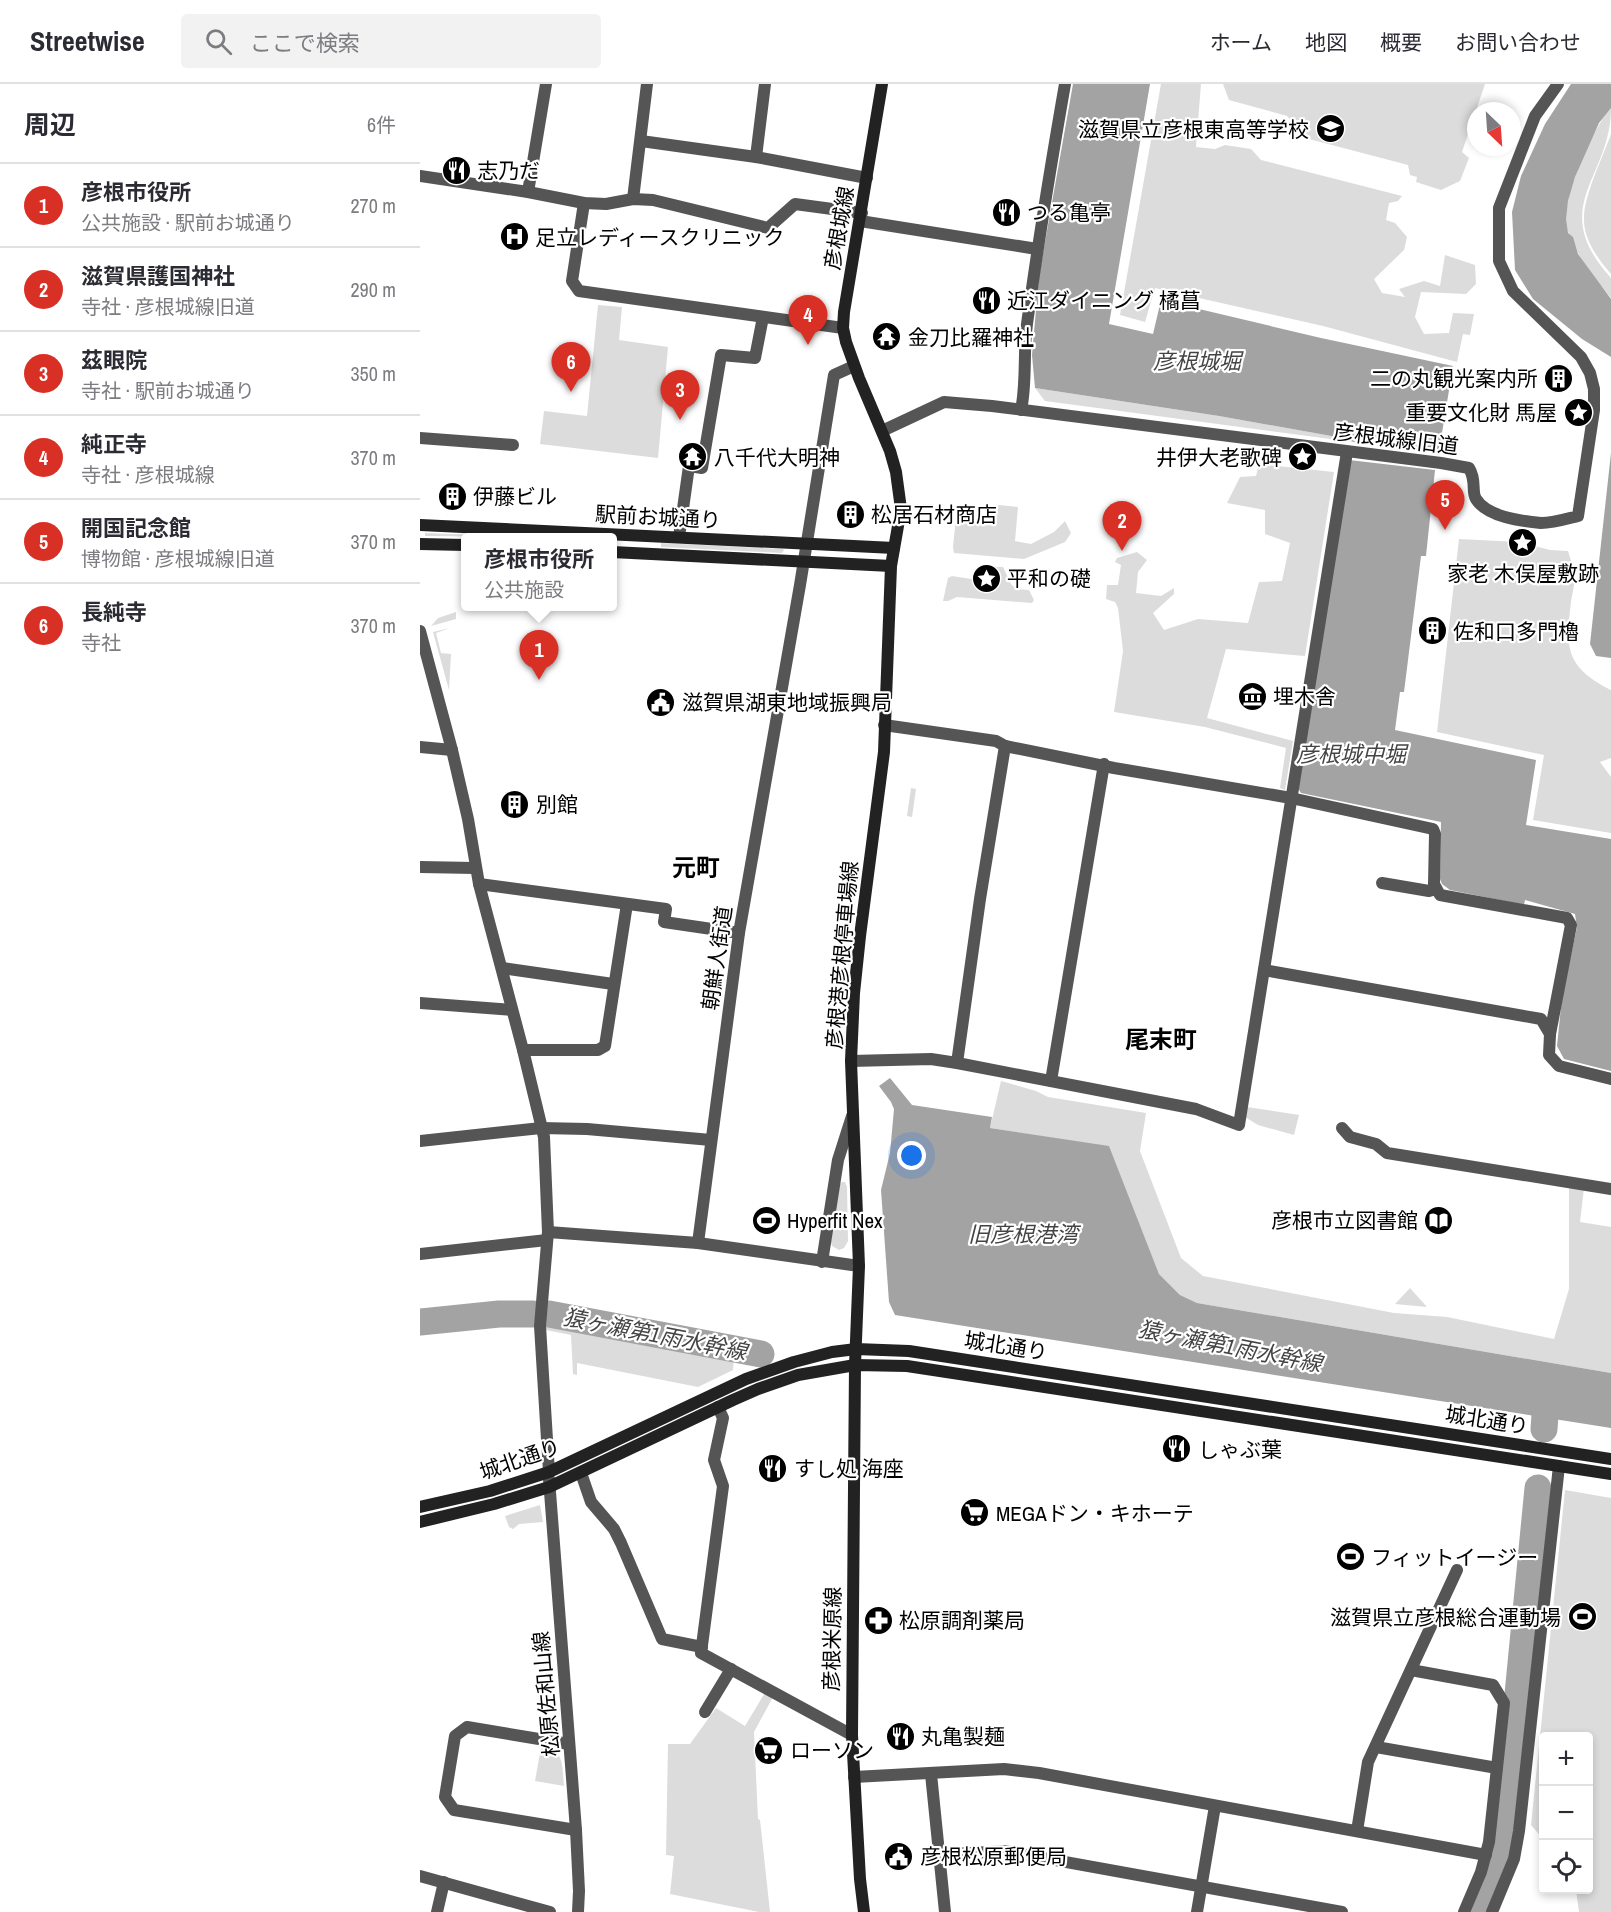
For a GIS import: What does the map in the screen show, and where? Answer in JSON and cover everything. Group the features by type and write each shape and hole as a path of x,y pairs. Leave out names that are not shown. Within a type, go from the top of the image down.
{"main road":[{"name":"彦根城線","path":"882,84 843,328 854,366 882,431 896,472 901,508 894,548"},
{"name":"駅前お城通り","path":"420,525 593,533"},
{"name":"駅前お城通り","path":"617,534 894,548"},
{"path":"420,543 461,545"},
{"name":"彦根港彦根停車場線","path":"855,1365 859,1266 851,1061 856,975 884,752 891,566 894,548"},
{"name":"駅前お城通り","path":"617,552 891,566"},
{"name":"城北通り","path":"420,1507 490,1491 549,1472 755,1376 832,1352 856,1349 909,1351 1611,1459"},
{"name":"城北通り","path":"420,1522 494,1504 549,1486 758,1389 798,1375 855,1365 907,1366 1611,1474"},
{"name":"彦根米原線","path":"855,1365 852,1735 864,1912"}],"street":[{"path":"528,192 546,84"},
{"path":"633,199 647,84"},
{"path":"756,157 765,84"},
{"path":"1021,410 1024,397 1024,348 1037,249 1065,84"},
{"name":"彦根城線旧道","path":"882,431 944,402 1021,410 1469,468 1474,476 1474,498 1495,515 1542,523 1578,516 1594,410 1594,389 1590,373 1581,357 1514,291 1499,261 1499,208 1534,116 1558,84"},
{"path":"641,141 756,157 867,178"},
{"path":"420,176 584,203 606,204 633,199 653,200 768,228 795,204 1037,249"},
{"path":"584,203 572,281 579,291 843,328"},
{"path":"679,537 689,466 702,468 722,355 755,358 763,316"},
{"name":"朝鮮人街道","path":"698,1243 740,933 834,375 854,366"},
{"path":"420,438 513,445"},
{"path":"851,1061 931,1059 957,1063 1196,1109 1239,1125 1347,452"},
{"name":"松原佐和山線","path":"420,632 452,750 468,819 479,884 544,1137 548,1236 540,1326 549,1486 576,1830 578,1912"},
{"path":"884,724 996,741 1005,746 1125,770 1291,798 1433,829 1435,834 1434,884 1440,895 1567,918 1571,925 1550,1034 1549,1055 1559,1066 1611,1079"},
{"path":"957,1063 980,899 1005,746"},
{"path":"420,747 452,750"},
{"path":"1051,1081 1104,764"},
{"path":"420,867 476,867"},
{"path":"1382,883 1429,891 1436,889"},
{"path":"479,884 666,909 664,922 740,933"},
{"path":"523,1050 598,1050 604,1046 627,904"},
{"path":"502,968 613,984"},
{"path":"1264,970 1541,1018 1550,1034"},
{"path":"420,1004 512,1010"},
{"path":"822,1262 838,1160 853,1112"},
{"path":"420,1141 541,1128 587,1129 711,1140"},
{"path":"1342,1128 1350,1137 1376,1144 1386,1153 1611,1189"},
{"path":"420,1254 548,1236 698,1243 859,1266"},
{"path":"718,1407 723,1418 714,1460 723,1486 701,1653 852,1735"},
{"path":"1492,1912 1514,1859 1519,1831 1559,1466"},
{"path":"581,1473 591,1502 614,1529 621,1543 662,1639 702,1647"},
{"path":"1357,1831 1368,1762 1457,1570"},
{"path":"705,1712 731,1669"},
{"path":"1411,1670 1493,1685 1504,1703 1490,1842 1464,1912"},
{"path":"569,1744 467,1727 455,1736 445,1797 454,1810 576,1830"},
{"path":"1376,1747 1497,1768"},
{"path":"854,1777 1004,1769 1038,1773 1486,1855"},
{"path":"931,1774 945,1912"},
{"path":"1197,1912 1215,1806"},
{"path":"938,1855 1005,1851 1342,1912"},
{"path":"420,1876 550,1912"},
{"path":"437,1912 444,1882"}],"shaded area":[{"path":"1161,84 1201,84 1196,147 1215,149 1225,145 1251,149 1261,160 1402,196 1398,201 1389,203 1386,220 1395,223 1407,237 1404,250 1374,279 1382,293 1405,297 1399,289 1424,281 1440,286 1445,255 1475,265 1476,284 1466,294 1421,292 1415,317 1424,334 1449,333 1453,313 1474,314 1470,335 1463,334 1457,362 1323,326 1155,288 1145,322 1120,315"},
{"path":"1223,84 1485,84 1479,102 1467,102 1467,137 1462,152 1469,158 1460,181 1441,190 1416,182 1417,177 1410,175 1408,165 1309,139 1287,116 1229,100"},
{"path":"1611,108 1608,133 1582,211 1584,231 1592,253 1611,278 1611,298 1581,259 1568,232 1566,220 1572,187 1579,168 1595,132"},
{"path":"1611,134 1611,274 1589,242 1584,220 1590,189"},
{"path":"598,305 622,307 619,340 668,347 658,458 540,444 544,411 587,416"},
{"path":"1035,388 1219,416 1337,437 1353,442 1045,401"},
{"path":"1259,464 1334,472 1305,656 1226,649 1207,718 1293,741 1285,790 1280,788 1286,748 1205,727 1114,712 1123,651 1118,608 1115,602 1106,599 1107,585 1118,585 1121,565 1115,562 1117,558 1137,552 1147,560 1138,572 1136,593 1161,596 1174,588 1174,594 1153,613 1164,630 1198,619 1248,623 1259,582 1282,581 1290,543 1265,534 1265,510 1227,503 1240,477 1256,476"},
{"path":"999,505 1018,507 1015,541 1031,544 1054,532 1065,521 1071,533 1065,542 1024,559 954,553 956,517 961,515 992,518"},
{"path":"425,533 461,534 461,536 425,536"},
{"path":"1459,539 1519,542 1550,550 1568,551 1574,576 1568,632 1572,655 1585,673 1611,690 1611,758 1600,762 1611,777 1611,833 1533,820 1544,755 1437,732"},
{"path":"661,543 784,550 782,553 661,547"},
{"path":"997,567 1003,567 1016,589 1029,590 1034,600 1032,603 957,597 943,601 948,578 952,576 971,579"},
{"path":"456,612 456,619 431,626 438,618"},
{"path":"450,628 436,633 441,653 451,654 449,690 433,632"},
{"path":"911,788 916,789 912,817 907,816"},
{"path":"1001,1081 1036,1091 1048,1097 1146,1113 1140,1151 1181,1258 1203,1276 1394,1313 1447,1317 1554,1339 1569,1289 1569,1187 1584,1188 1580,1222 1611,1227 1611,1373 1197,1303 1180,1295 1159,1274 1109,1147 990,1128"},
{"path":"1247,1107 1299,1115 1294,1135 1258,1125 1245,1117"},
{"path":"845,1182 847,1187 848,1241 844,1248 839,1250 832,1246 830,1239 839,1185"},
{"path":"1410,1288 1427,1307 1395,1304"},
{"path":"546,1322 734,1356 733,1370 698,1387 577,1363 577,1375 573,1374 571,1335 546,1330"},
{"name":"滋賀県立彦根総合運動場","path":"1565,1490 1611,1498 1611,1912 1579,1912 1577,1894 1593,1894 1593,1732 1540,1732"},
{"path":"540,1505 543,1522 519,1524 513,1529 509,1527 505,1516"},
{"path":"766,1691 773,1697 754,1732 758,1819 760,1820 770,1912 759,1912 670,1894 674,1856 666,1855 668,1744 690,1744 716,1708 745,1726"},
{"name":"滋賀県立彦根総合運動場","path":"1539,1746 1539,1834 1531,1825"},
{"path":"541,1747 554,1751 561,1760 564,1786 535,1781"}],"water":[{"name":"彦根城堀","path":"1073,84 1150,84 1109,324 1153,334 1161,300 1453,366 1439,451 1354,442 1219,416 1035,388 1032,355 1039,276"},
{"path":"1571,84 1611,84 1611,108 1599,123 1575,177 1568,201 1566,219 1568,233 1573,237 1578,254 1611,299 1611,357 1582,339 1533,299 1515,270 1512,212 1521,176 1545,124"},
{"path":"1611,453 1611,658 1596,656 1590,644"},
{"name":"彦根城中堀","path":"1349,460 1435,470 1426,556 1421,556 1404,692 1400,692 1395,730 1536,760 1526,825 1611,839 1611,1071 1564,1059 1557,1046 1562,997 1577,927 1575,914 1525,900 1524,905 1450,890 1442,884 1440,879 1441,822 1301,793 1297,787"},
{"name":"旧彦根港湾","path":"890,1078 912,1105 992,1117 990,1128 1109,1146 1159,1274 1180,1295 1197,1303 1611,1373 1611,1428 895,1315 889,1302 881,1190 890,1153 894,1109 879,1086"}],"waterway":[{"name":"猿ヶ瀬第1雨水幹線","path":"420,1322 499,1314 533,1314"},
{"name":"猿ヶ瀬第1雨水幹線","path":"549,1314 761,1354"},
{"path":"1544,1429 1546,1401"},
{"path":"1479,1912 1503,1849 1538,1488"}],"place":[{"name":"滋賀県立彦根東高等学校","path":"1330,129"},
{"name":"志乃だ","path":"456,170"},
{"name":"つる亀亭","path":"1006,212"},
{"name":"足立レディースクリニック","path":"514,237"},
{"name":"近江ダイニング 橘菖","path":"986,300"},
{"name":"金刀比羅神社","path":"887,337"},
{"name":"純正寺","path":"808,345"},
{"name":"二の丸観光案内所","path":"1559,378"},
{"name":"長純寺","path":"571,392"},
{"name":"重要文化財 馬屋","path":"1578,412"},
{"name":"茲眼院","path":"680,420"},
{"name":"八千代大明神","path":"693,457"},
{"name":"井伊大老歌碑","path":"1303,457"},
{"name":"伊藤ビル","path":"452,496"},
{"name":"松居石材商店","path":"850,514"},
{"name":"開国記念館","path":"1445,530"},
{"name":"家老 木俣屋敷跡","path":"1523,542"},
{"name":"滋賀県護国神社","path":"1122,551"},
{"name":"平和の礎","path":"986,578"},
{"name":"佐和口多門櫓","path":"1432,631"},
{"name":"彦根市役所","path":"539,680"},
{"name":"埋木舎","path":"1252,696"},
{"name":"滋賀県湖東地域振興局","path":"661,702"},
{"name":"別館","path":"515,804"},
{"name":"Hyperfit Nex","path":"766,1220"},
{"name":"彦根市立図書館","path":"1439,1220"},
{"name":"しゃぶ葉","path":"1177,1449"},
{"name":"すし処 海座","path":"773,1468"},
{"name":"MEGAドン・キホーテ","path":"975,1513"},
{"name":"フィットイージー","path":"1350,1557"},
{"name":"滋賀県立彦根総合運動場","path":"1582,1617"},
{"name":"松原調剤薬局","path":"878,1620"},
{"name":"丸亀製麺","path":"900,1736"},
{"name":"ローソン","path":"769,1750"},
{"name":"彦根松原郵便局","path":"899,1856"}],"district":[{"name":"元町","path":"696,867"},
{"name":"尾末町","path":"1161,1039"}]}
